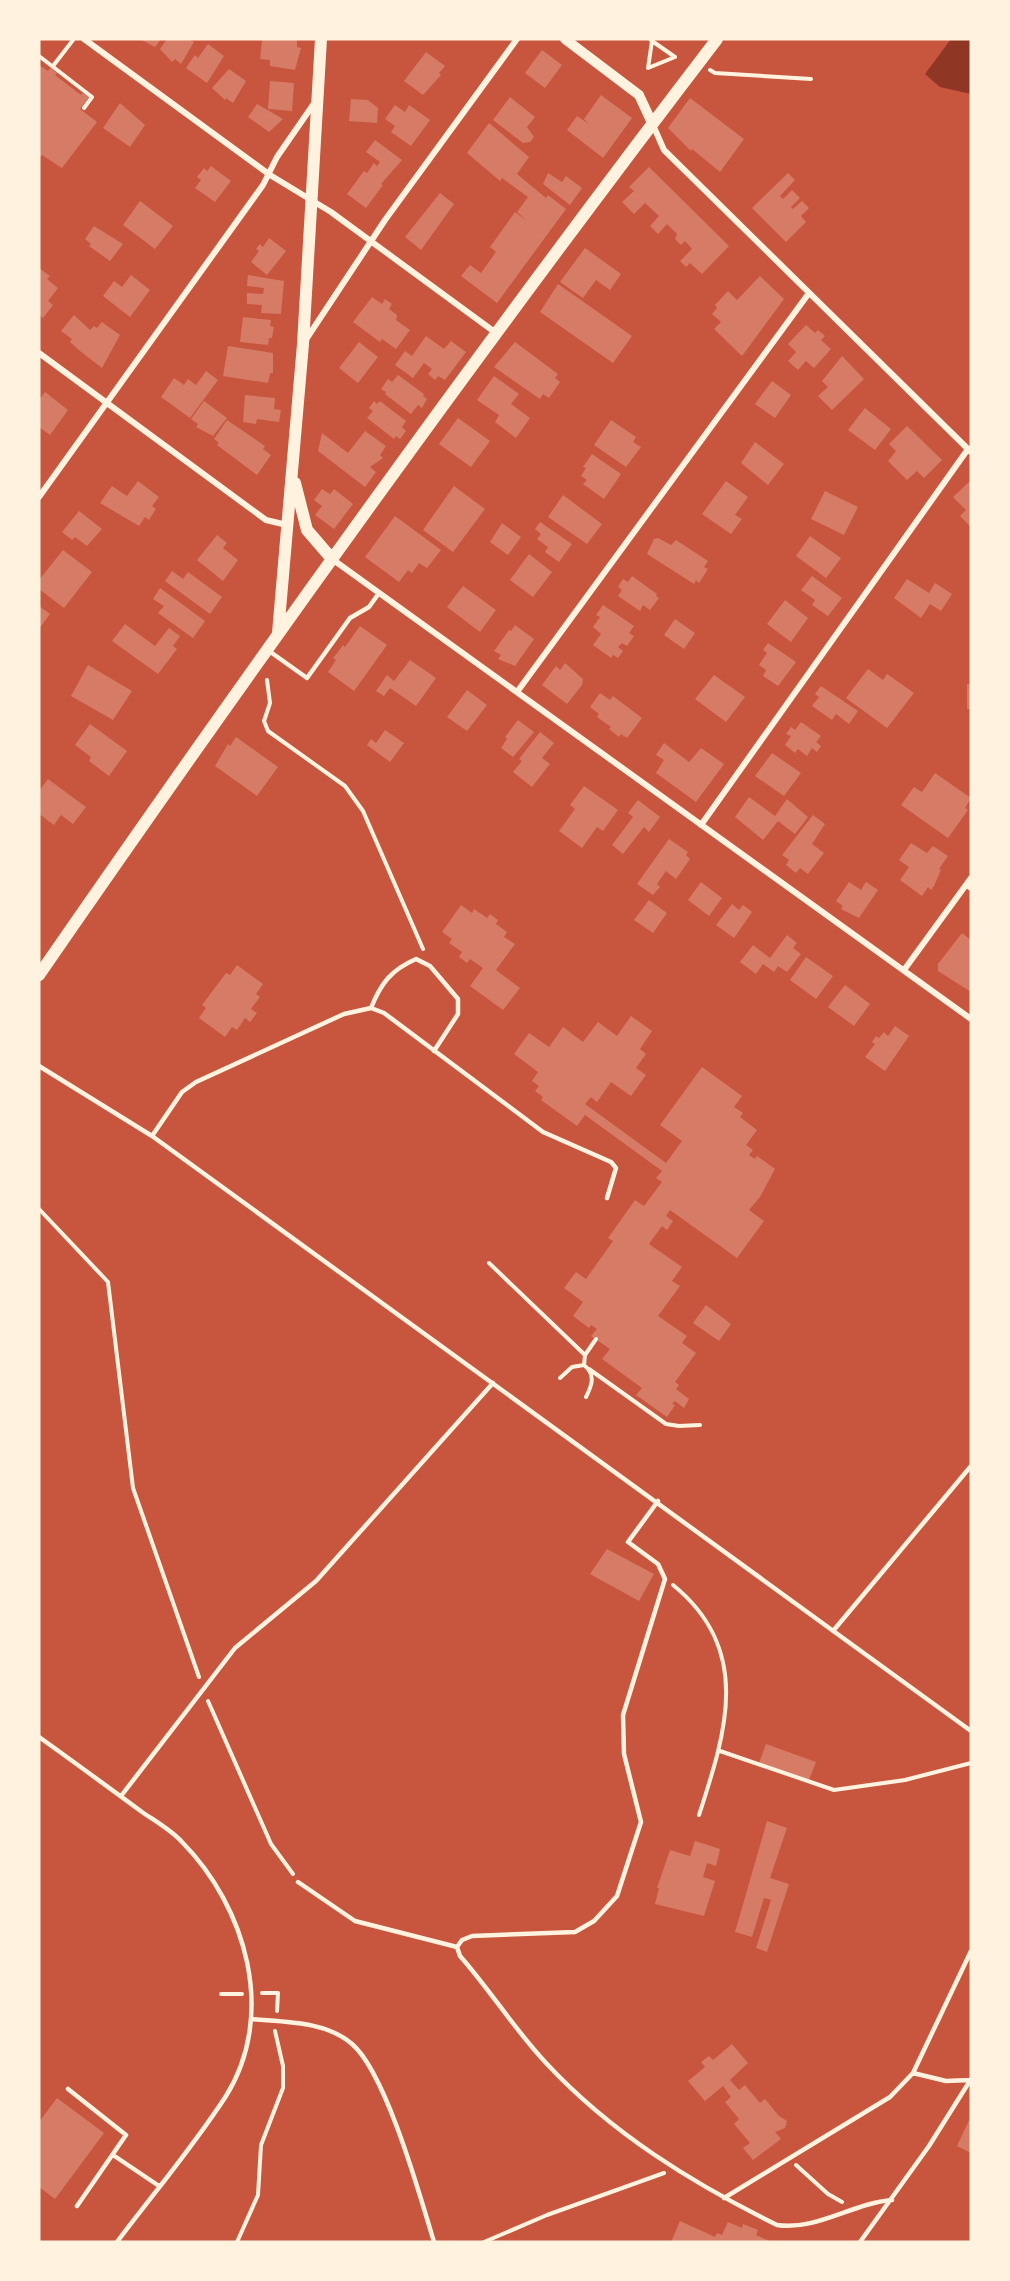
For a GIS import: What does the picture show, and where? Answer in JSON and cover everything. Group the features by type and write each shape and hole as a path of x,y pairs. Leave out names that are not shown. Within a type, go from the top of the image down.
{"main road":[{"path":"279,633 303,344 321,39"},
{"path":"39,975 332,559 652,123 717,39"},
{"path":"292,470 304,523 315,542 332,559"}],"street":[{"path":"84,39 497,334"},
{"path":"303,344 371,242 517,39"},
{"path":"565,39 639,95 664,150 970,451 701,825"},
{"path":"39,497 270,174 277,157 317,100"},
{"path":"517,693 808,293"},
{"path":"39,353 266,520 287,525"},
{"path":"332,559 971,1019"},
{"path":"904,970 968,887 971,878"}],"lane":[{"path":"267,649 307,678 350,618 369,607 379,593"},
{"path":"370,1008 382,984 395,970 416,960 430,966 458,999 458,1014 434,1051"},
{"path":"152,1136 182,1092 196,1082 345,1014 370,1008 384,1013 543,1132 610,1162 616,1168 608,1198"},
{"path":"39,1066 152,1136 658,1501 971,1731"},
{"path":"121,1796 235,1648 316,1581 493,1383"},
{"path":"833,1631 971,1466"},
{"path":"658,1501 628,1542 658,1564 665,1579 623,1715 624,1754 641,1821 617,1896 594,1921 575,1932 472,1936 462,1940 458,1947 460,1956 547,2064 622,2131 673,2170 724,2199 777,2225 790,2227 805,2225 876,2201 892,2200"},
{"path":"39,1737 182,1841 214,1881 234,1916 244,1947 251,1993 251,2019 241,2065 226,2095 117,2242"},
{"path":"298,1882 355,1921 458,1947"},
{"path":"724,2199 890,2097 914,2073 971,1951"},
{"path":"251,2019 303,2024 330,2031 352,2043 370,2063 386,2101 434,2242"},
{"path":"914,2073 946,2081 970,2079"},
{"path":"860,2242 892,2200 970,2079"},
{"path":"68,2089 126,2135 77,2206"},
{"path":"113,2155 159,2186"}],"path":[{"path":"53,66 74,39"},
{"path":"652,40 660,46 675,57 648,68 652,40"},
{"path":"39,56 92,97 84,108"},
{"path":"709,70 715,73 811,79"},
{"path":"267,680 270,703 264,721 268,731 345,786 363,811 426,957"},
{"path":"39,1209 108,1282 133,1488 202,1688 271,1844 298,1882"},
{"path":"489,1263 585,1355"},
{"path":"584,1365 585,1355 596,1339"},
{"path":"560,1378 572,1367 584,1365 666,1424 700,1425"},
{"path":"586,1397 593,1380 589,1369"},
{"path":"665,1579 684,1594 708,1625 721,1651 727,1672 727,1713 720,1751 699,1815"},
{"path":"720,1751 834,1790 905,1780 971,1763"},
{"path":"220,1994 278,1993 275,2033 283,2066 283,2088 261,2145 258,2195 237,2242"},
{"path":"788,2158 828,2194 853,2208"},
{"path":"484,2242 547,2215 673,2170"}],"shaded area":[{"path":"951,39 971,39 971,94 940,87 925,74"}],"building":[{"path":"140,39 161,39 155,47"},
{"path":"167,39 189,39 194,42 181,64 175,59 172,62 160,49"},
{"path":"297,39 297,47 301,48 295,70 270,66 270,60 260,59 262,40"},
{"path":"208,44 224,56 207,83 186,68 195,55 198,58"},
{"path":"542,50 562,65 545,88 525,73"},
{"path":"426,52 445,66 439,73 441,75 423,95 404,81"},
{"path":"39,65 48,71 50,68 57,73 55,75 81,95 82,93 89,97 80,109 97,122 62,168 42,155 39,158"},
{"path":"229,69 246,81 233,103 226,98 225,100 212,88"},
{"path":"270,81 294,83 292,111 268,109"},
{"path":"601,95 632,118 603,158 567,130 577,116 589,124 584,119"},
{"path":"510,97 535,117 527,127 534,137 530,142 523,143 493,120"},
{"path":"690,98 744,139 720,172 692,149 691,151 668,128"},
{"path":"351,99 368,100 378,108 377,123 349,121"},
{"path":"120,103 145,125 130,147 103,128"},
{"path":"257,104 283,119 269,132 248,117"},
{"path":"395,105 405,112 409,105 430,120 411,146 391,132 395,126 385,119"},
{"path":"489,123 529,157 517,174 546,198 548,195 566,209 497,303 461,276 470,265 481,273 496,252 490,247 515,212 527,221 517,212 528,197 502,178 500,181 467,153"},
{"path":"375,140 402,160 381,184 383,185 366,208 347,194 364,171 367,173 374,163 377,166 380,162 366,152"},
{"path":"211,166 231,181 215,202 195,188 201,180 197,177 204,168 207,171"},
{"path":"649,167 729,246 702,274 690,263 686,267 680,261 692,249 685,241 681,245 675,239 677,234 667,224 658,234 650,226 659,216 645,203 634,214 622,202 634,191 629,187"},
{"path":"548,173 562,182 566,176 582,188 570,205 543,184"},
{"path":"788,173 795,180 780,196 783,199 792,190 800,198 791,207 793,209 802,201 809,208 801,216 806,222 786,242 752,208"},
{"path":"440,193 454,204 421,250 405,237"},
{"path":"140,201 173,226 155,249 123,225"},
{"path":"94,226 123,244 110,261 89,246 91,244 85,239"},
{"path":"269,238 286,251 267,275 251,262 259,251 256,249 260,244 263,247"},
{"path":"585,248 621,274 610,290 596,280 583,298 560,282"},
{"path":"39,268 50,276 47,279 58,288 48,301 53,305 43,318 39,315"},
{"path":"131,275 150,290 130,317 103,296 114,281 122,287"},
{"path":"248,275 284,281 281,314 261,313 262,305 247,304 247,293 263,294 264,288 247,286"},
{"path":"760,276 784,299 742,356 714,329 721,322 712,314 717,308 715,305 728,291 737,300"},
{"path":"558,284 632,336 613,363 540,312"},
{"path":"372,297 382,304 385,299 392,304 389,309 397,315 396,320 410,330 396,349 382,339 380,342 353,322"},
{"path":"74,315 90,330 94,326 97,328 102,322 120,335 102,368 70,342 72,339 61,331"},
{"path":"243,317 271,320 270,326 274,327 268,345 240,342"},
{"path":"806,325 815,333 818,330 825,336 821,340 831,349 814,368 806,361 798,370 788,361 796,352 788,344"},
{"path":"426,336 444,349 451,341 466,352 445,380 438,376 435,380 428,374 432,369 424,363 413,378 395,365 405,351 412,356"},
{"path":"359,342 378,357 358,383 339,368"},
{"path":"515,342 558,374 555,378 560,382 549,398 543,394 540,399 494,367"},
{"path":"228,346 273,353 273,373 270,373 268,383 223,376"},
{"path":"842,356 864,379 832,410 818,396 828,387 822,381"},
{"path":"206,371 218,380 190,418 161,397 174,378 184,385 188,379 196,385"},
{"path":"398,375 424,394 423,396 427,399 422,408 418,405 411,414 381,389 388,379 392,382"},
{"path":"494,376 519,394 511,404 530,418 516,438 495,422 499,415 477,400"},
{"path":"772,381 791,395 775,418 755,404"},
{"path":"45,392 68,410 50,435 39,427 39,400"},
{"path":"245,395 275,398 274,409 281,410 279,422 257,419 256,424 243,422"},
{"path":"204,401 227,418 213,436 196,427 198,424 191,419"},
{"path":"374,401 377,404 380,401 406,421 402,427 406,431 400,439 396,436 394,439 367,418 373,411 369,408"},
{"path":"865,408 891,429 875,450 848,430"},
{"path":"458,418 490,441 471,467 439,444"},
{"path":"227,420 265,446 263,449 271,455 257,475 217,445 219,443 214,439"},
{"path":"611,420 636,437 633,442 641,447 626,467 594,445"},
{"path":"907,426 942,460 924,478 917,471 907,480 888,461 896,451 889,444"},
{"path":"365,431 386,446 380,455 383,458 370,467 376,472 365,487 318,451 322,433 348,453"},
{"path":"755,442 784,464 768,485 741,463"},
{"path":"592,454 621,474 604,499 583,484 587,480 581,476 586,468 583,467"},
{"path":"138,481 159,497 152,506 156,509 149,520 145,517 139,526 100,503 112,486 127,496"},
{"path":"726,481 748,497 735,515 742,519 731,534 702,514"},
{"path":"970,481 971,527 960,516 966,510 953,497"},
{"path":"454,486 485,509 453,552 423,530"},
{"path":"322,489 330,494 334,489 353,504 334,529 315,515 322,506 314,500"},
{"path":"825,491 858,507 844,535 811,519"},
{"path":"563,495 602,524 587,544 548,517"},
{"path":"79,511 102,529 87,546 75,537 72,540 62,532"},
{"path":"395,516 441,550 427,568 419,563 412,573 408,570 399,582 365,557"},
{"path":"540,522 572,544 559,562 545,552 548,547 537,539 541,534 535,529"},
{"path":"502,523 521,537 508,555 490,542"},
{"path":"217,535 227,543 223,548 238,560 223,581 197,560"},
{"path":"810,536 841,558 826,578 796,556"},
{"path":"658,538 671,545 676,540 708,561 704,567 708,569 699,583 696,580 694,584 647,554 654,539"},
{"path":"63,550 92,572 64,608 39,589 39,580"},
{"path":"529,554 552,572 533,597 510,580"},
{"path":"172,571 183,579 188,572 222,597 210,614 165,581"},
{"path":"632,576 657,594 659,598 650,610 643,605 640,611 618,596 622,590 618,587 623,579 628,582"},
{"path":"812,576 842,598 828,616 812,605 815,600 801,590"},
{"path":"907,579 929,593 935,583 952,594 941,611 930,604 921,618 894,598"},
{"path":"463,586 496,610 480,632 447,607"},
{"path":"160,588 205,621 193,638 158,613 164,606 153,599"},
{"path":"785,600 808,618 791,642 767,624"},
{"path":"603,605 634,626 629,633 634,636 627,646 622,643 618,647 623,651 618,658 613,655 611,658 593,645 601,634 593,627 600,617 596,615"},
{"path":"39,606 50,614 39,629"},
{"path":"675,619 695,633 684,649 664,635"},
{"path":"125,624 155,646 169,628 180,636 173,646 177,649 158,674 112,641"},
{"path":"515,625 534,639 515,666 498,659 501,655 494,651"},
{"path":"360,626 387,645 354,691 328,672 336,660 333,658 343,645 345,647"},
{"path":"768,643 796,662 778,686 763,676 766,670 759,665 767,653 763,650"},
{"path":"410,660 436,678 416,706 390,688 384,696 376,691 387,675 394,681"},
{"path":"565,663 583,679 582,685 567,704 542,685 556,666 560,670"},
{"path":"88,665 132,691 113,720 71,696"},
{"path":"868,669 883,680 887,674 914,693 887,728 846,698"},
{"path":"714,675 745,697 726,722 695,699"},
{"path":"967,684 971,684 971,709 967,709"},
{"path":"821,686 858,711 849,724 836,714 832,720 812,706 819,697 815,694"},
{"path":"467,690 487,705 467,731 447,717"},
{"path":"600,693 610,700 613,696 642,718 627,738 621,734 619,737 609,729 611,727 597,717 599,714 590,707"},
{"path":"518,720 534,732 513,757 501,748 507,739 505,737"},
{"path":"801,722 821,736 816,742 821,746 817,752 812,748 807,756 798,749 795,753 785,745 791,736 786,734 791,727 795,730"},
{"path":"90,724 127,751 109,776 89,761 91,757 75,745"},
{"path":"385,730 404,743 390,762 367,745 371,739 376,743"},
{"path":"540,732 554,743 542,758 550,764 532,787 513,772 522,761 519,759"},
{"path":"236,737 278,767 257,796 215,766 228,744 230,746"},
{"path":"664,743 689,762 701,748 724,764 696,802 656,773 664,760 656,755"},
{"path":"772,753 801,773 784,796 755,776"},
{"path":"935,773 971,798 965,808 968,810 948,838 901,805 914,787 922,792"},
{"path":"48,779 86,807 73,824 61,815 54,825 39,814 39,791"},
{"path":"584,786 618,810 603,831 597,827 582,848 559,831 575,809 570,805"},
{"path":"749,797 775,816 787,799 808,817 795,834 778,821 763,840 735,817"},
{"path":"638,800 660,817 649,832 644,827 623,854 612,845 633,817 628,813"},
{"path":"813,815 825,824 812,844 824,853 808,874 800,868 796,873 786,865 789,860 782,855"},
{"path":"669,839 688,852 686,855 690,859 676,879 666,871 657,884 660,887 653,895 637,884"},
{"path":"911,843 927,853 933,846 948,856 939,869 941,870 934,886 931,890 928,887 922,896 900,880 909,867 899,860"},
{"path":"701,882 722,898 709,916 688,900"},
{"path":"849,882 861,890 866,882 878,890 859,918 841,909 843,906 836,901"},
{"path":"649,900 667,913 653,933 634,920"},
{"path":"732,904 739,910 743,905 752,912 734,938 716,925"},
{"path":"461,905 472,913 474,909 487,918 490,914 498,920 496,924 507,932 504,937 515,944 496,970 520,988 503,1010 470,986 483,968 470,959 467,963 459,957 462,952 449,943 452,939 442,932"},
{"path":"962,933 971,940 971,992 938,971 938,964"},
{"path":"787,935 797,943 793,948 801,954 787,972 778,966 774,972 763,964 756,974 740,962 753,945 770,958"},
{"path":"806,957 833,976 816,999 790,980"},
{"path":"237,965 263,984 256,994 260,997 251,1009 257,1013 250,1022 245,1018 237,1030 232,1027 225,1037 199,1018 206,1008 202,1005 226,973 230,975"},
{"path":"845,985 870,1004 854,1026 828,1007"},
{"path":"631,1016 652,1031 640,1049 646,1054 636,1068 646,1075 631,1096 611,1082 597,1102 591,1097 585,1104 666,1163 682,1141 660,1125 702,1067 742,1096 734,1107 743,1113 740,1117 757,1130 746,1145 753,1150 749,1155 755,1159 757,1156 775,1169 760,1197 749,1210 764,1221 737,1258 670,1210 666,1216 673,1221 667,1230 662,1226 649,1244 682,1267 672,1281 680,1286 658,1316 687,1336 682,1343 696,1353 675,1382 679,1385 676,1389 689,1399 684,1408 675,1401 667,1417 636,1395 642,1388 602,1359 610,1349 591,1336 597,1329 591,1325 589,1328 573,1316 583,1302 564,1288 576,1272 586,1279 613,1241 608,1238 635,1200 644,1206 662,1182 656,1178 662,1171 585,1115 577,1126 541,1100 543,1097 535,1091 539,1086 532,1081 538,1072 514,1054 529,1033 549,1047 563,1027 583,1042 598,1022 617,1036"},
{"path":"895,1026 909,1036 885,1071 865,1057 875,1044 872,1042 876,1036 879,1038 884,1032 888,1036"},
{"path":"706,1305 731,1324 719,1341 693,1323"},
{"path":"607,1549 654,1574 639,1601 590,1574"},
{"path":"766,1744 816,1762 809,1780 759,1763"},
{"path":"767,1821 787,1828 770,1878 789,1884 767,1952 756,1948 771,1900 764,1898 752,1937 735,1932"},
{"path":"695,1841 720,1849 716,1866 707,1863 703,1877 715,1881 704,1916 655,1904 659,1888 657,1888 670,1850 690,1856"},
{"path":"732,2044 748,2063 730,2080 739,2090 745,2085 760,2103 765,2099 779,2116 787,2121 785,2128 775,2132 781,2139 753,2160 743,2148 750,2143 734,2124 739,2119 725,2102 731,2097 723,2086 705,2101 688,2081 705,2067 701,2062 709,2056 713,2060"},
{"path":"57,2098 104,2133 55,2199 39,2187 39,2122"},
{"path":"971,2116 971,2153 957,2146"},
{"path":"680,2221 715,2237 717,2233 722,2235 728,2222 742,2228 743,2224 758,2230 756,2235 772,2242 671,2242"}]}
